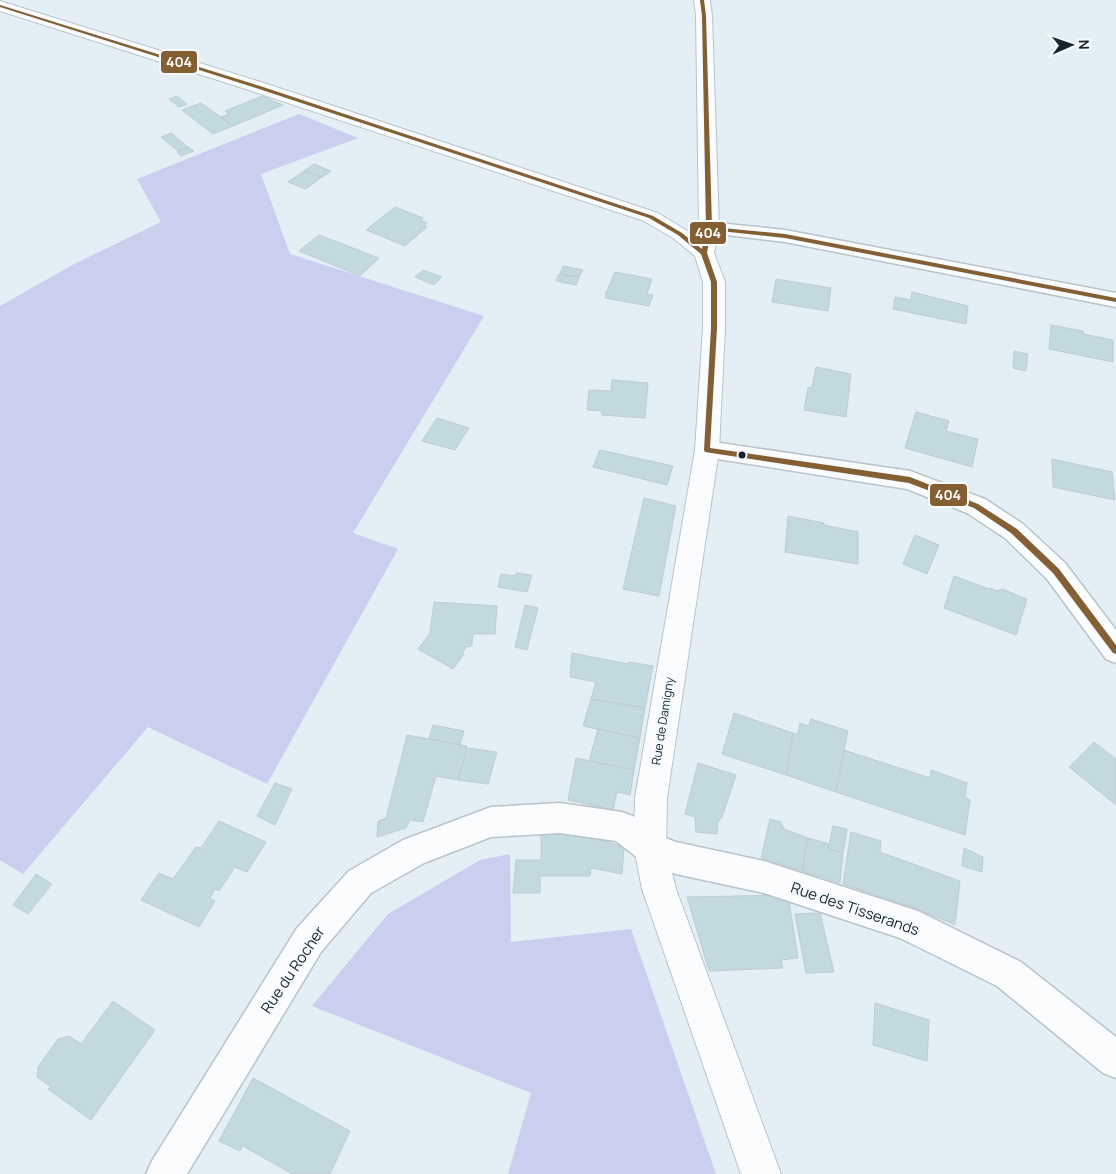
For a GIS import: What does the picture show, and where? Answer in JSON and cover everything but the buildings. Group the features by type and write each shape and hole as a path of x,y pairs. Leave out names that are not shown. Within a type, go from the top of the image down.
{"street":[{"path":"0,6 258,87 650,217 680,234 704,253 709,228 704,16 702,0"},
{"path":"709,228 785,236 1116,300"},
{"name":"Rue de Damigny","path":"704,253 714,282 714,328 707,450 650,798 650,848 659,889 761,1174"},
{"path":"707,450 910,480 976,506 1014,531 1056,570 1116,651"},
{"name":"Rue du Rocher","path":"165,1174 310,940 360,882 414,851 491,822 560,818 622,827 650,848"},
{"name":"Rue des Tisserands","path":"650,848 676,858 764,877 906,923 1009,974 1116,1060"}],"shaded area":[{"path":"299,114 358,138 261,174 290,254 484,316 353,533 398,549 267,784 148,727 23,874 0,860 0,306 76,263 161,222 137,179"},
{"path":"510,854 511,942 631,929 716,1174 508,1174 531,1093 312,1006 388,914 480,860"}],"transit line":[{"name":"404","path":"702,0 704,16 709,228 704,253 714,282 714,328 707,450 910,480 976,506 1014,531 1056,571 1116,651"},
{"name":"404","path":"0,6 258,87 651,217 680,234 704,253"},
{"name":"404","path":"709,228 785,236 1116,300"}]}
